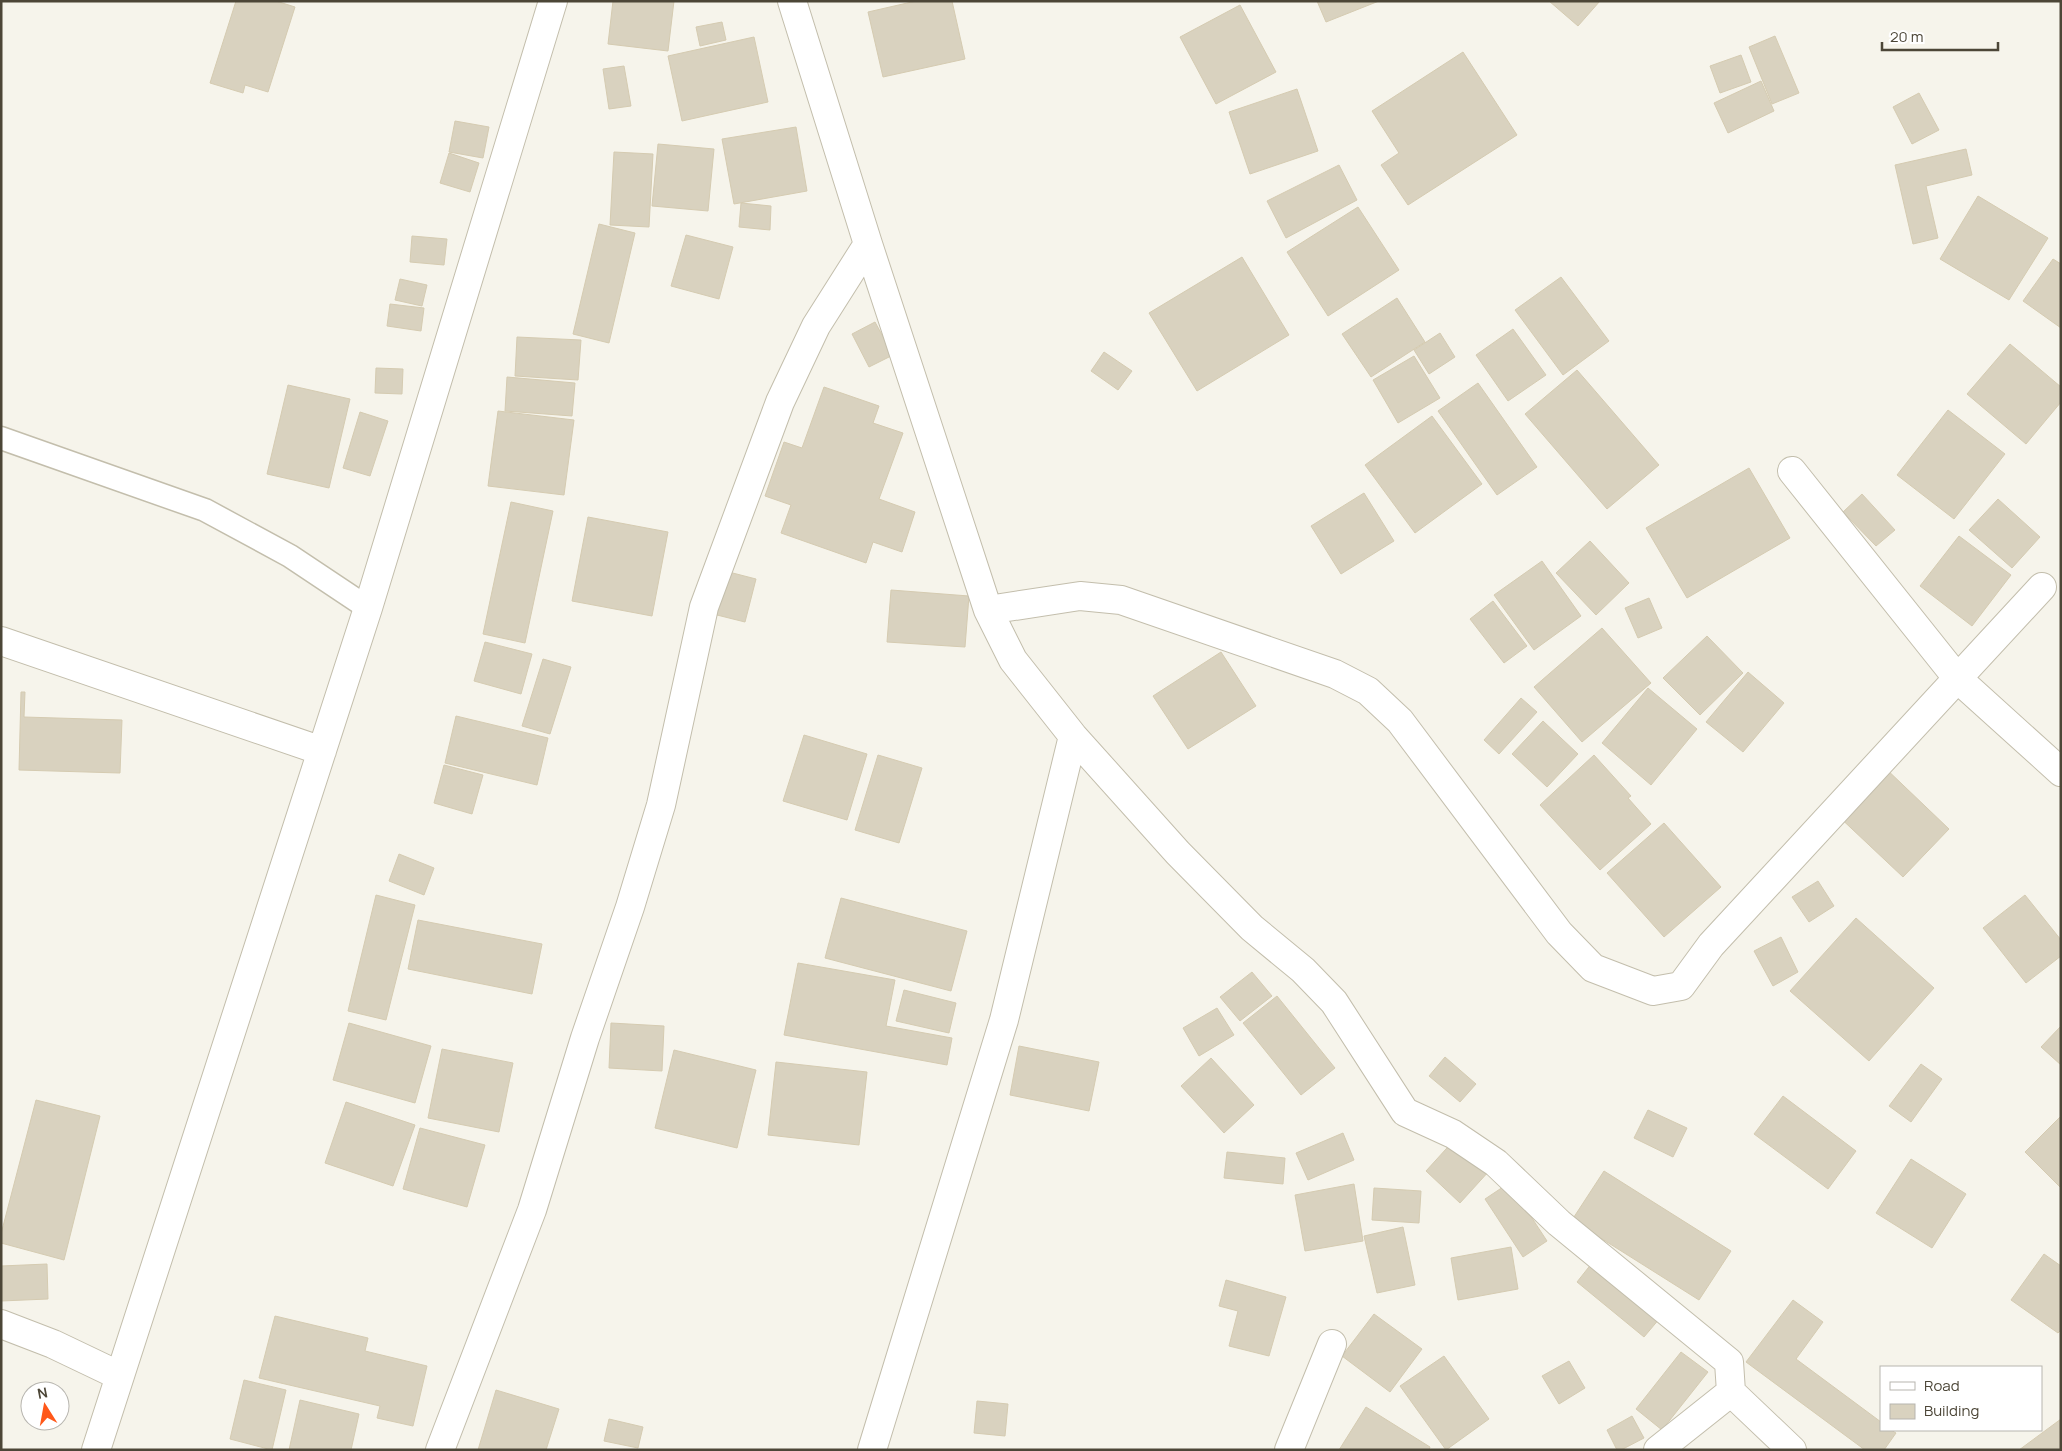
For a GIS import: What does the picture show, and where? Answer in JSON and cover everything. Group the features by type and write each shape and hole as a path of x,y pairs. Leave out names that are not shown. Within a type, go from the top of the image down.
{"street":[{"path":"96,1450 368,608 553,1"},
{"path":"792,1 868,244 988,610 1014,660 1073,736 1178,853 1252,928 1303,970 1334,1002 1405,1112 1453,1134 1496,1163 1559,1223 1729,1362 1732,1392 1792,1450"},
{"path":"440,1450 532,1210 585,1038 630,907 661,805 704,607 780,402 816,326 868,244"},
{"path":"1792,471 1958,679 2061,772"},
{"path":"988,610 1080,596 1121,600 1335,674 1368,691 1400,720 1566,940 1593,968 1653,991 1681,986 1711,945 2042,587"},
{"path":"1,642 322,750"},
{"path":"872,1450 1004,1020 1073,736"},
{"path":"1,1324 53,1344 120,1376"},
{"path":"1289,1450 1332,1344"},
{"path":"1658,1450 1732,1392"}],"lane":[{"path":"1,438 205,510 290,556 368,608"}],"building":[{"path":"236,1 276,1 295,7 268,92 245,85 243,93 210,83"},
{"path":"613,1 674,1 668,51 608,44"},
{"path":"916,1 952,1 965,59 883,77 868,12"},
{"path":"1317,1 1379,1 1326,22"},
{"path":"1549,1 1600,1 1578,26"},
{"path":"1240,5 1276,72 1216,104 1180,37"},
{"path":"722,22 726,40 700,46 696,27"},
{"path":"1775,36 1799,93 1772,104 1749,47"},
{"path":"754,37 768,102 682,121 668,56"},
{"path":"1463,52 1517,135 1408,205 1381,165 1399,153 1372,111"},
{"path":"1741,55 1751,82 1720,93 1710,66"},
{"path":"624,66 631,106 609,109 603,69"},
{"path":"1761,81 1774,111 1728,133 1714,103"},
{"path":"1297,89 1318,151 1250,174 1229,112"},
{"path":"1919,93 1939,130 1912,144 1893,107"},
{"path":"455,121 489,127 483,158 449,152"},
{"path":"796,127 807,191 734,204 722,139"},
{"path":"658,144 714,149 708,211 652,206"},
{"path":"1966,149 1972,175 1926,186 1938,238 1913,244 1895,165"},
{"path":"614,152 653,154 649,227 610,225"},
{"path":"449,153 479,163 470,192 440,183"},
{"path":"1339,165 1357,200 1286,238 1267,201"},
{"path":"1978,196 2048,238 2009,300 1940,259"},
{"path":"741,203 771,206 770,230 739,227"},
{"path":"1358,207 1399,270 1328,316 1287,252"},
{"path":"599,224 635,233 609,343 573,334"},
{"path":"686,235 733,247 719,299 671,286"},
{"path":"412,236 447,239 444,265 410,262"},
{"path":"1242,257 1289,335 1197,391 1149,313"},
{"path":"2053,259 2061,264 2061,328 2023,301"},
{"path":"1561,277 1609,341 1563,375 1515,310"},
{"path":"400,279 427,285 422,306 395,300"},
{"path":"1397,298 1425,342 1371,377 1342,334"},
{"path":"390,304 424,308 421,331 387,326"},
{"path":"875,322 893,355 869,367 852,334"},
{"path":"1513,329 1546,375 1508,401 1476,355"},
{"path":"1440,333 1455,357 1429,374 1414,350"},
{"path":"517,337 581,340 578,380 515,376"},
{"path":"2010,344 2061,387 2061,402 2026,444 1967,394"},
{"path":"1104,352 1132,371 1118,390 1091,371"},
{"path":"1414,356 1440,398 1398,423 1373,380"},
{"path":"376,368 403,369 402,394 375,393"},
{"path":"1577,370 1659,465 1607,509 1525,414"},
{"path":"507,377 575,383 572,416 505,411"},
{"path":"1478,383 1537,467 1497,495 1438,411"},
{"path":"288,385 350,399 329,488 267,474"},
{"path":"824,387 879,406 873,423 903,433 879,499 915,512 902,552 873,542 866,563 781,533 791,505 765,496 784,442 802,448"},
{"path":"1948,410 2005,454 1954,519 1897,475"},
{"path":"498,411 574,420 564,495 488,486"},
{"path":"360,412 388,421 370,476 343,468"},
{"path":"1432,416 1482,484 1415,533 1365,465"},
{"path":"1749,468 1790,538 1687,598 1646,528"},
{"path":"1364,493 1394,541 1341,574 1311,526"},
{"path":"1862,494 1895,530 1876,546 1843,512"},
{"path":"1998,499 2040,537 2012,568 1969,530"},
{"path":"511,502 553,511 525,643 483,634"},
{"path":"588,517 668,532 652,616 572,601"},
{"path":"1959,536 2011,575 1972,626 1920,586"},
{"path":"1590,541 1629,583 1596,615 1556,573"},
{"path":"1542,561 1581,616 1534,650 1494,595"},
{"path":"725,571 756,579 745,622 713,614"},
{"path":"891,590 969,596 965,647 887,642"},
{"path":"1649,598 1662,628 1638,638 1625,608"},
{"path":"1493,601 1527,646 1504,663 1470,619"},
{"path":"1602,628 1651,683 1582,742 1534,687"},
{"path":"1707,636 1743,673 1700,715 1663,678"},
{"path":"485,642 532,654 521,694 474,681"},
{"path":"1221,652 1256,706 1188,749 1153,696"},
{"path":"543,659 571,667 550,734 522,726"},
{"path":"1748,672 1784,703 1743,752 1706,722"},
{"path":"1648,688 1697,729 1651,785 1602,743"},
{"path":"21,692 25,692 24,717 122,720 120,773 19,770"},
{"path":"1521,698 1537,712 1499,754 1484,740"},
{"path":"456,716 548,738 537,785 445,763"},
{"path":"1543,721 1578,754 1547,787 1512,754"},
{"path":"804,735 867,754 847,820 783,801"},
{"path":"878,755 922,768 899,843 855,830"},
{"path":"1594,755 1631,796 1628,798 1651,824 1600,870 1540,805"},
{"path":"1881,764 1949,829 1903,877 1834,812"},
{"path":"444,765 483,775 472,814 434,803"},
{"path":"1664,823 1721,887 1664,937 1607,873"},
{"path":"399,854 434,868 424,895 389,881"},
{"path":"1818,881 1834,906 1809,922 1792,897"},
{"path":"376,895 415,905 386,1020 348,1011"},
{"path":"2025,895 2061,940 2061,956 2026,983 1983,928"},
{"path":"841,898 967,931 951,991 825,958"},
{"path":"1856,918 1934,988 1869,1061 1790,991"},
{"path":"418,920 542,944 532,994 408,969"},
{"path":"1781,937 1798,972 1773,986 1754,951"},
{"path":"798,963 895,980 886,1026 952,1038 947,1065 784,1035"},
{"path":"1252,972 1272,996 1240,1021 1220,997"},
{"path":"904,990 956,1003 949,1033 896,1021"},
{"path":"1277,996 1335,1068 1301,1095 1243,1023"},
{"path":"1217,1008 1234,1035 1199,1056 1183,1028"},
{"path":"349,1023 431,1046 415,1103 333,1080"},
{"path":"611,1023 664,1026 662,1071 609,1068"},
{"path":"2061,1026 2061,1065 2041,1047"},
{"path":"1019,1046 1099,1062 1089,1111 1010,1095"},
{"path":"442,1049 513,1063 499,1132 428,1118"},
{"path":"674,1050 756,1070 737,1148 655,1128"},
{"path":"1445,1057 1476,1084 1460,1102 1429,1076"},
{"path":"1211,1058 1254,1105 1224,1133 1181,1086"},
{"path":"776,1062 867,1072 859,1145 768,1135"},
{"path":"1921,1064 1942,1079 1911,1122 1889,1106"},
{"path":"1783,1096 1856,1151 1828,1189 1754,1134"},
{"path":"36,1100 100,1116 64,1260 1,1243 1,1234"},
{"path":"346,1102 415,1125 393,1186 325,1163"},
{"path":"1648,1110 1687,1128 1673,1157 1634,1138"},
{"path":"2061,1116 2061,1187 2060,1187 2025,1152"},
{"path":"420,1128 485,1145 467,1207 403,1189"},
{"path":"1343,1133 1354,1160 1308,1180 1296,1153"},
{"path":"1456,1138 1490,1170 1460,1203 1426,1171"},
{"path":"1227,1152 1285,1158 1283,1184 1224,1178"},
{"path":"1911,1159 1966,1194 1932,1248 1876,1213"},
{"path":"1604,1171 1731,1251 1699,1300 1572,1220"},
{"path":"1509,1183 1547,1241 1523,1257 1485,1199"},
{"path":"1354,1184 1363,1241 1305,1251 1295,1195"},
{"path":"1374,1188 1421,1191 1419,1223 1372,1220"},
{"path":"1403,1227 1415,1285 1377,1293 1364,1236"},
{"path":"1511,1247 1518,1289 1458,1300 1451,1258"},
{"path":"2044,1254 2061,1266 2061,1330 2058,1333 2011,1300"},
{"path":"1592,1263 1660,1318 1644,1337 1577,1282"},
{"path":"47,1264 48,1299 1,1301 1,1266"},
{"path":"1226,1280 1286,1297 1269,1356 1229,1346 1238,1311 1219,1306"},
{"path":"1793,1300 1823,1322 1796,1359 1880,1421 1880,1431 1893,1431 1896,1433 1884,1450 1865,1450 1746,1362"},
{"path":"1374,1314 1422,1349 1390,1392 1342,1356"},
{"path":"275,1316 368,1338 365,1351 427,1366 413,1426 377,1418 380,1406 259,1378"},
{"path":"1681,1352 1708,1372 1662,1430 1636,1409"},
{"path":"1444,1356 1489,1419 1446,1450 1400,1386"},
{"path":"1569,1361 1585,1388 1559,1404 1542,1376"},
{"path":"244,1380 286,1390 272,1450 230,1439"},
{"path":"496,1390 559,1409 546,1450 478,1450"},
{"path":"300,1400 359,1414 351,1450 289,1450"},
{"path":"977,1401 1008,1404 1005,1436 974,1433"},
{"path":"1366,1407 1430,1447 1429,1450 1339,1450"},
{"path":"1632,1416 1644,1438 1621,1450 1617,1450 1607,1430"},
{"path":"609,1419 643,1427 638,1448 604,1441"},
{"path":"2061,1419 2061,1450 2019,1450"}]}
